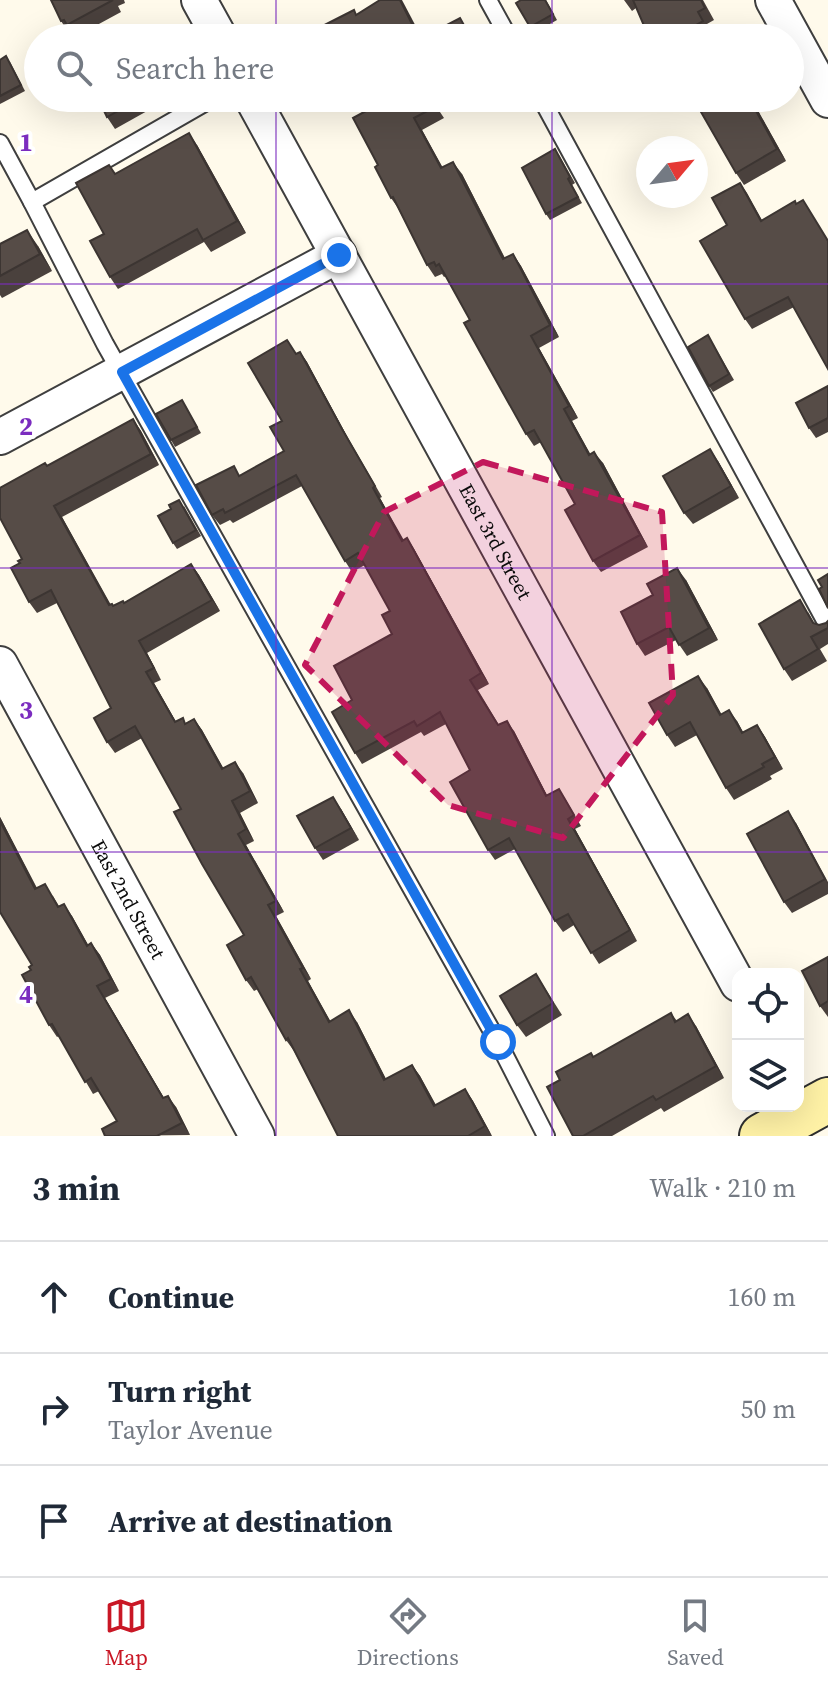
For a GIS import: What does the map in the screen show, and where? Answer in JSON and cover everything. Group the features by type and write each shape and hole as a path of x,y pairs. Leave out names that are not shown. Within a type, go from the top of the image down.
{"main road":[{"path":"762,1136 811,1102"}],"street":[{"path":"199,0 212,24"},
{"path":"773,0 786,24"},
{"path":"804,56 828,100"},
{"name":"East 3rd Street","path":"260,112 732,973"},
{"path":"0,437 339,255"},
{"name":"East 2nd Street","path":"0,664 257,1136"}],"lane":[{"path":"488,0 501,24"},
{"path":"32,202 189,112"},
{"path":"549,112 828,626"},
{"path":"0,143 105,344 498,1042 546,1136"}],"highlighted area":[{"path":"483,462 662,512 673,695 563,838 448,805 305,665 384,512"}],"building":[{"path":"51,0 113,0 69,24 61,21"},
{"path":"380,0 400,0 412,24 326,24 354,10 356,15"},
{"path":"521,0 545,0 553,14 535,24 528,24 516,3"},
{"path":"633,0 701,0 705,8 698,12 703,21 698,24 643,24"},
{"path":"460,18 463,24 449,24"},
{"path":"6,56 21,85 0,96 0,60"},
{"path":"364,112 425,112 414,118 441,168 453,162 503,259 513,254 550,325 531,336 569,406 564,409 589,455 594,452 640,535 593,561 565,510 575,504 534,430 526,434 464,323 470,320 439,264 436,266 434,262 427,265 353,118"},
{"path":"701,112 757,112 777,149 736,173"},
{"path":"189,133 237,221 203,240 197,229 110,277 90,241 104,234 76,183 109,165 115,174"},
{"path":"555,149 578,197 546,214 522,168"},
{"path":"740,183 761,221 795,201 796,204 803,200 828,241 828,369 788,297 745,319 700,241 727,225 712,198"},
{"path":"27,230 40,254 0,276 0,244"},
{"path":"708,335 729,374 709,386 688,347"},
{"path":"287,340 296,354 300,352 402,541 407,538 481,673 470,680 498,725 507,721 546,796 559,789 574,815 568,819 630,930 591,953 568,914 555,921 509,838 488,850 450,782 470,770 440,712 417,726 414,721 355,753 332,712 352,700 334,666 392,634 382,615 390,611 358,553 345,561 296,475 225,513 223,509 212,515 196,485 234,466 239,476 284,451 270,427 282,421 248,363"},
{"path":"828,386 828,418 809,428 796,403"},
{"path":"182,400 197,427 171,440 156,414"},
{"path":"133,419 151,454 54,506 109,605 124,603 191,564 212,600 139,641 154,668 146,672 175,722 183,718 185,724 194,719 222,769 235,762 250,791 232,801 246,829 238,834 276,901 268,905 329,1022 349,1010 384,1080 412,1065 434,1106 465,1089 485,1126 468,1136 338,1136 288,1038 286,1040 251,977 246,980 227,945 244,935 174,812 181,809 135,726 107,742 94,718 111,708 51,590 29,602 11,568 22,559 0,518 0,488"},
{"path":"710,449 731,486 684,513 663,476"},
{"path":"179,500 196,530 173,543 158,516"},
{"path":"677,568 709,628 679,645 669,627 637,644 621,612 653,595 647,584"},
{"path":"828,574 828,608 818,580"},
{"path":"800,600 813,623 819,625 828,621 828,628 811,637 818,649 784,669 759,624"},
{"path":"698,676 720,715 729,710 742,733 757,725 775,757 762,764 764,767 726,788 690,722 667,735 649,703"},
{"path":"333,797 351,828 315,848 297,816"},
{"path":"788,811 825,879 784,902 747,834"},
{"path":"0,821 35,889 45,884 58,907 64,904 87,946 91,943 111,979 97,986 163,1098 168,1096 182,1123 157,1136 105,1136 102,1129 117,1121 91,1078 85,1082 52,1024 49,1025 22,975 31,970 29,967 32,965 0,912"},
{"path":"828,957 828,1001 820,1006 804,975 804,970"},
{"path":"536,974 553,1003 517,1025 500,996"},
{"path":"671,1013 675,1022 688,1014 716,1066 656,1100 653,1096 583,1136 573,1136 547,1087 560,1080 556,1072 591,1053 593,1057"}],"route":[{"path":"339,255 122,372 498,1042"}]}
